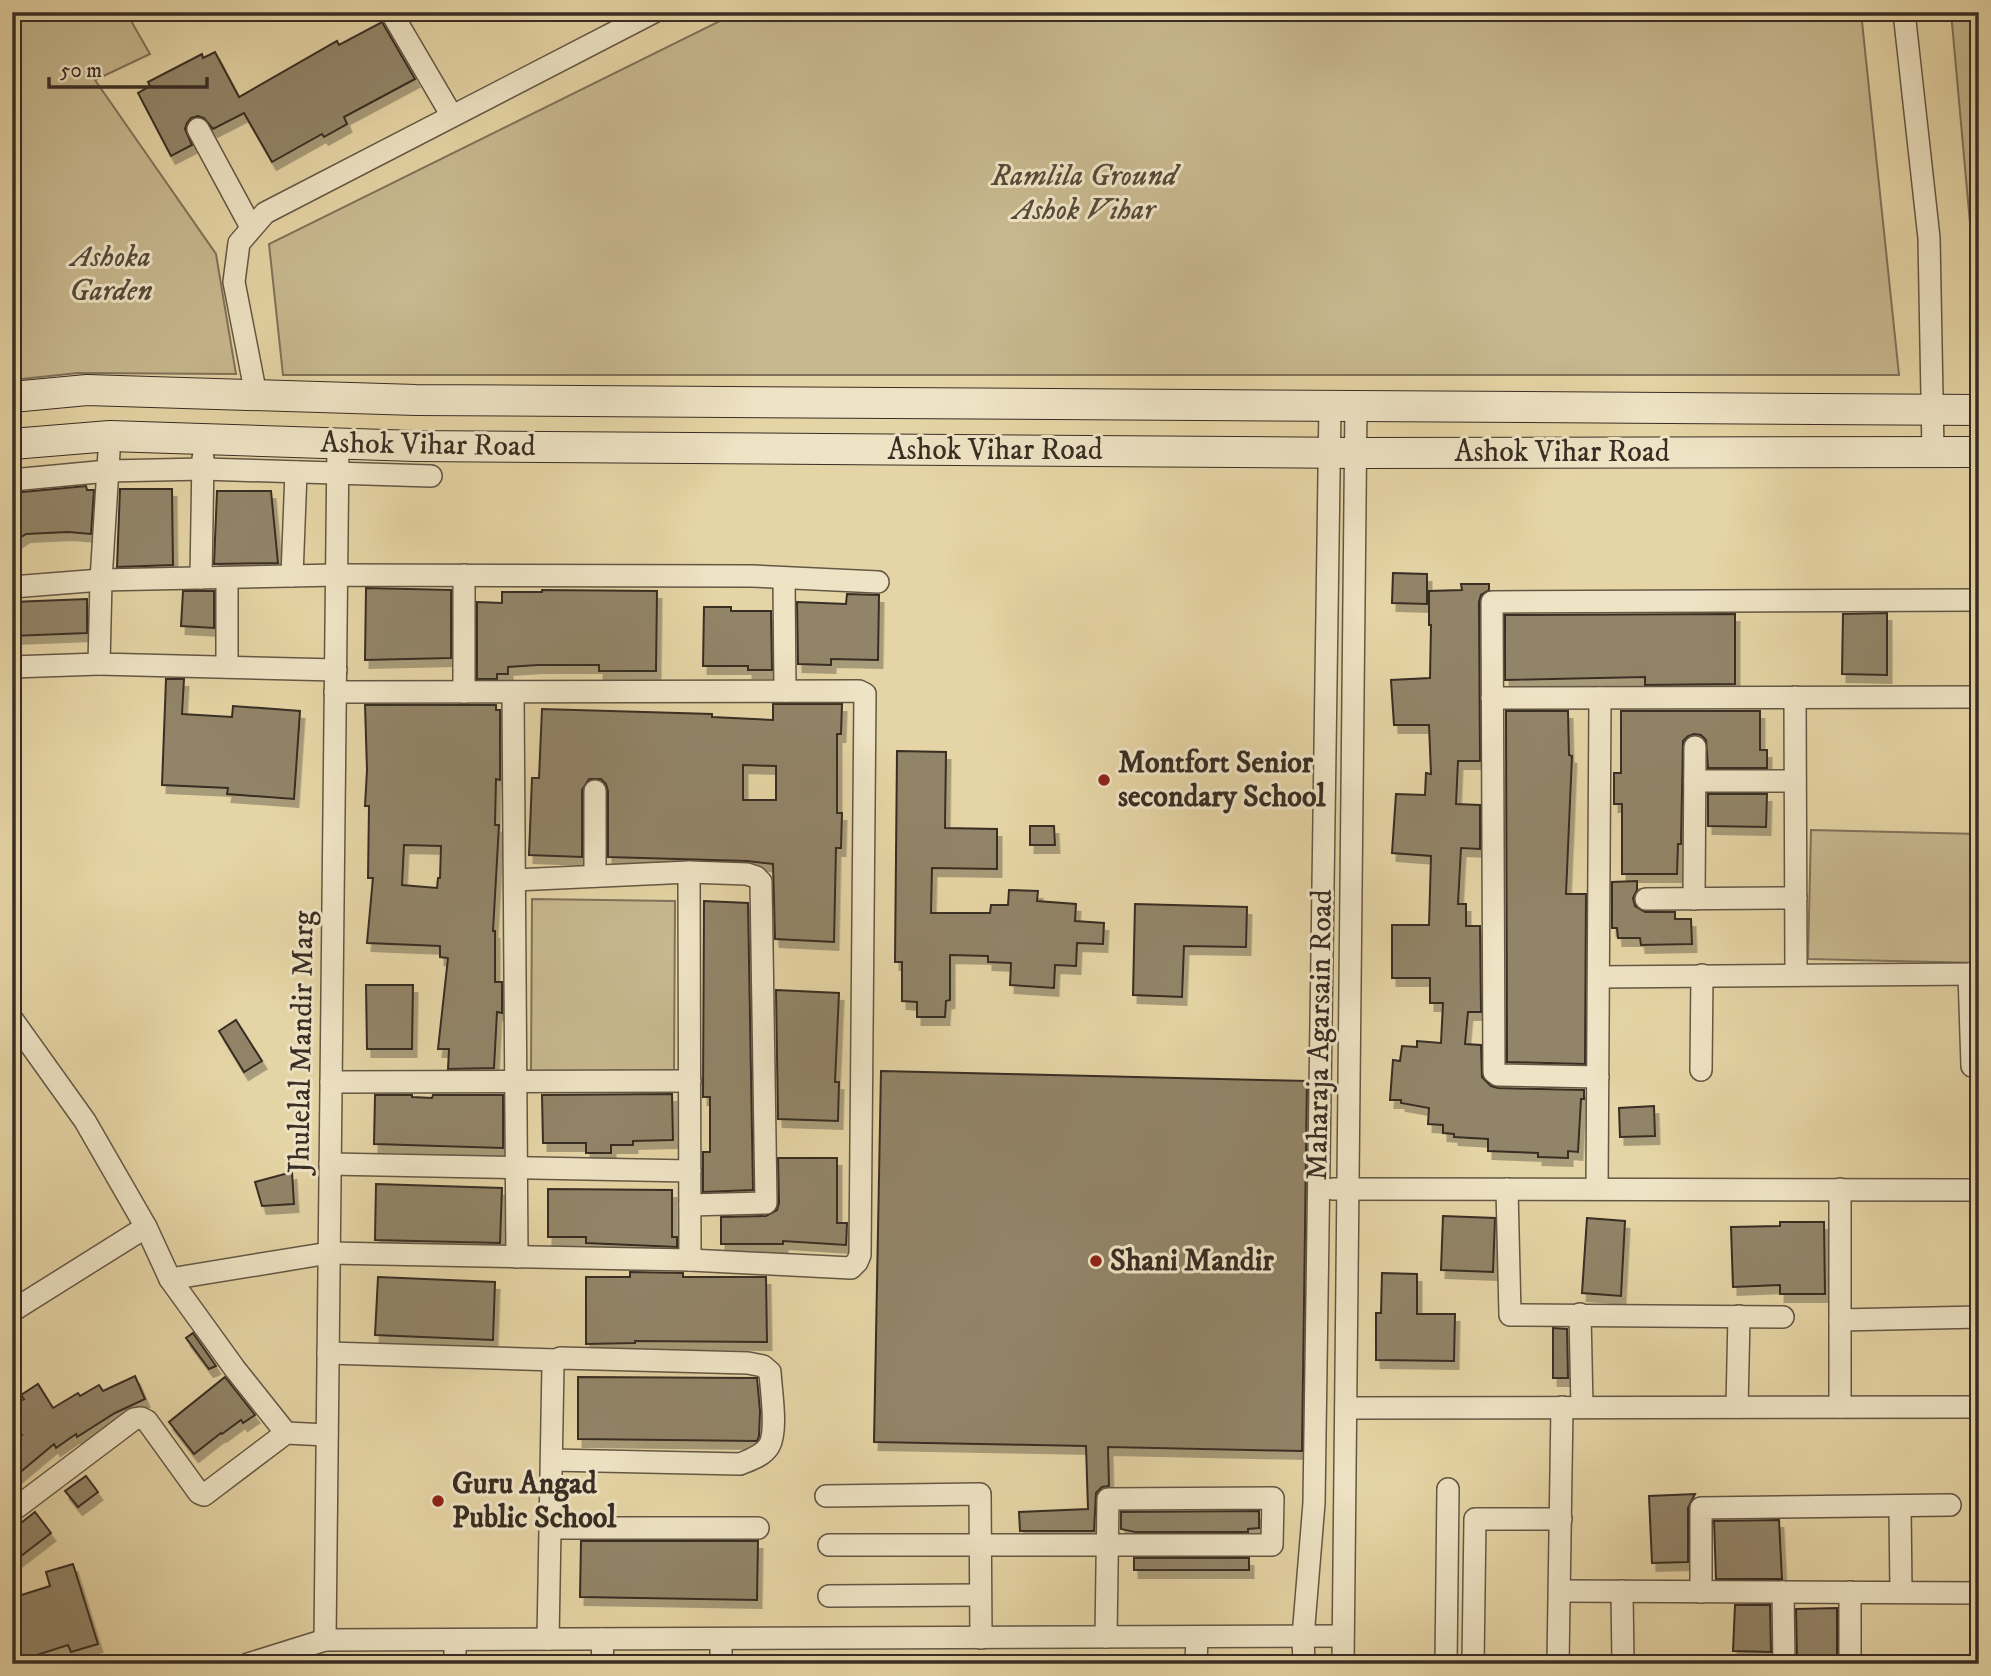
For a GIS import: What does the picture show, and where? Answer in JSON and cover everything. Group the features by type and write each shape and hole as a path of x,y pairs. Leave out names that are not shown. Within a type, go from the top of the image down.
{"main road":[{"name":"Ashok Vihar Road","path":"12,397 87,390 416,400 1979,410"},
{"name":"Ashok Vihar Road","path":"12,444 110,436 338,444 1343,452 1979,452"}],"street":[{"path":"391,12 452,116"},
{"path":"256,396 234,282 239,243 251,227 265,214 654,12"},
{"path":"1903,12 1929,239 1933,451"},
{"path":"198,129 251,227"},
{"path":"1304,1664 1303,1637 1314,1503 1319,1189 1343,406"},
{"path":"99,664 110,436"},
{"path":"201,578 203,440"},
{"name":"Jhulelal Mandir Marg","path":"325,1640 338,444"},
{"name":"Maharaja Agarsain Road","path":"1343,452 1348,1188 1343,1664"},
{"path":"12,480 108,471 203,469 431,476"},
{"path":"292,576 296,472"},
{"path":"12,587 101,580 336,575 752,576 878,582"},
{"path":"464,575 464,692"},
{"path":"227,578 227,667"},
{"path":"784,579 785,691"},
{"path":"1598,1077 1498,1076 1494,1072 1492,604 1979,600"},
{"path":"12,667 99,664 335,670"},
{"path":"170,1279 329,1253 690,1260 850,1268 858,1262 860,1255 865,694 859,691 335,692"},
{"path":"513,693 517,1257"},
{"path":"1795,697 1796,975"},
{"path":"1492,698 1979,697"},
{"path":"1597,1189 1600,698"},
{"path":"1694,899 1695,747"},
{"path":"1695,781 1796,781"},
{"path":"595,790 595,876"},
{"path":"689,872 690,1260"},
{"path":"514,880 689,872 747,874 761,882 766,1203 690,1205"},
{"path":"1646,899 1796,898"},
{"path":"1599,976 1974,974 1972,1066"},
{"path":"1701,1070 1702,975"},
{"path":"12,1020 85,1121 146,1227 170,1279 235,1369 286,1433"},
{"path":"331,1082 690,1081"},
{"path":"330,1164 690,1171"},
{"path":"1319,1189 1979,1190"},
{"path":"1507,1189 1510,1315 1783,1317"},
{"path":"1840,1189 1840,1407"},
{"path":"12,1311 146,1227"},
{"path":"1558,1664 1560,1519 1580,1314"},
{"path":"1737,1407 1739,1317"},
{"path":"1840,1320 1979,1317"},
{"path":"328,1353 748,1363 763,1366 771,1372 773,1429 769,1446 758,1457 740,1464 552,1460"},
{"path":"548,1639 553,1364 556,1360"},
{"path":"1346,1408 1979,1407"},
{"path":"12,1511 134,1419 147,1421 199,1493 204,1495 286,1433 327,1436"},
{"path":"1446,1664 1448,1489"},
{"path":"826,1496 980,1494 981,1638"},
{"path":"829,1545 981,1544 1107,1545 1272,1545 1273,1499 1108,1499 1107,1545 1106,1637"},
{"path":"1701,1592 1701,1507 1950,1505"},
{"path":"1900,1506 1901,1592"},
{"path":"1473,1664 1475,1519 1560,1519"},
{"path":"550,1528 758,1528"},
{"path":"1560,1591 1979,1593"},
{"path":"1622,1591 1623,1664"},
{"path":"1783,1592 1784,1664"},
{"path":"1850,1592 1850,1664"},
{"path":"829,1596 980,1595"},
{"path":"248,1664 325,1640 1343,1636"},
{"path":"1196,1664 1197,1637"},
{"path":"602,1639 603,1664"},
{"path":"721,1639 721,1664"},
{"path":"455,1640 455,1664"}],"green space":[{"name":"Ashoka Garden","path":"12,12 126,12 150,54 95,80 216,254 236,374 78,373 12,380"},
{"name":"Ramlila Ground Ashok Vihar","path":"738,12 1861,12 1899,375 283,375 269,244"},
{"path":"1951,12 1979,12 1979,323"},
{"path":"1811,830 1979,834 1979,963 1808,959"},
{"path":"532,899 675,901 674,1074 531,1072"},
{"path":"329,1658 441,1660 440,1664 310,1664"}],"building":[{"path":"382,22 415,79 344,117 347,124 324,137 322,134 272,162 244,113 213,129 204,118 191,118 185,129 192,145 171,156 138,93 150,86 148,82 202,54 203,58 215,52 239,97 337,41 339,45"},
{"path":"86,486 87,490 94,490 91,534 26,534 12,543 12,493"},
{"path":"120,489 172,489 173,565 117,567"},
{"path":"217,491 271,491 278,563 214,564"},
{"path":"1393,573 1427,574 1427,604 1392,603"},
{"path":"1461,584 1489,584 1489,590 1481,595 1479,602 1480,761 1458,761 1456,804 1480,805 1480,849 1461,848 1458,904 1466,904 1466,926 1480,926 1481,1012 1468,1012 1465,1044 1481,1045 1482,1077 1491,1086 1584,1090 1584,1099 1581,1099 1578,1152 1568,1151 1568,1158 1538,1157 1538,1153 1488,1151 1488,1139 1454,1137 1454,1134 1443,1133 1443,1125 1428,1124 1429,1108 1401,1103 1401,1100 1390,1100 1393,1060 1400,1061 1402,1046 1417,1047 1417,1041 1441,1043 1443,1003 1430,1003 1430,978 1392,978 1392,925 1429,925 1431,856 1392,853 1396,794 1425,795 1426,773 1431,774 1429,725 1394,725 1391,680 1430,678 1429,591 1462,590"},
{"path":"366,588 451,590 451,658 365,660"},
{"path":"183,591 214,591 214,628 181,626"},
{"path":"657,591 656,671 599,671 599,665 538,665 508,667 508,674 497,674 497,679 477,679 477,602 502,603 502,592"},
{"path":"847,594 879,595 878,660 831,659 831,665 798,664 797,602 846,604"},
{"path":"87,599 87,633 12,636 12,602"},
{"path":"704,607 731,607 731,611 771,611 772,670 748,670 748,666 703,666"},
{"path":"1887,613 1887,675 1842,674 1843,614"},
{"path":"1735,614 1735,684 1645,685 1645,677 1505,680 1505,615"},
{"path":"166,679 184,679 182,714 232,717 233,706 300,711 294,799 227,794 228,788 162,785"},
{"path":"773,704 842,704 841,734 837,734 837,813 842,813 841,848 836,848 834,942 775,939 773,864 608,857 608,791 601,779 589,779 582,790 582,857 529,855 532,778 539,778 542,709 712,714 712,717 773,720","holes":["743,765 776,766 776,800 743,800"]},
{"path":"365,705 496,705 496,710 500,710 500,780 496,779 495,825 499,825 493,931 495,982 502,982 502,1013 497,1012 494,1068 448,1069 449,1049 438,1049 448,958 440,957 440,946 367,943 373,878 368,878 369,806 365,806","holes":["404,845 441,846 437,888 402,885"]},
{"path":"1506,711 1568,711 1569,755 1572,756 1566,894 1586,894 1585,1064 1507,1062"},
{"path":"1621,711 1760,711 1760,750 1767,750 1767,768 1708,768 1706,740 1701,735 1694,734 1683,741 1681,844 1678,844 1677,874 1622,874 1622,804 1614,804 1614,773 1621,773"},
{"path":"897,751 946,752 945,828 997,829 997,869 932,868 931,913 990,913 991,905 1008,905 1009,890 1038,891 1037,901 1076,904 1075,921 1104,923 1103,944 1077,943 1076,966 1055,965 1054,988 1010,985 1011,963 988,962 988,956 950,955 950,1000 946,1001 945,1017 917,1017 917,1002 902,1001 902,962 895,962"},
{"path":"1708,794 1767,794 1766,827 1708,826"},
{"path":"1030,826 1054,826 1055,845 1030,845"},
{"path":"1637,881 1633,898 1635,906 1645,912 1675,912 1675,919 1691,919 1692,944 1641,945 1640,938 1618,938 1617,928 1612,928 1612,882"},
{"path":"704,901 748,903 753,1190 703,1192 703,1152 710,1152 710,1097 703,1097"},
{"path":"1135,904 1247,907 1246,947 1184,946 1182,997 1133,995"},
{"path":"366,985 413,985 412,1049 367,1049"},
{"path":"776,990 839,993 835,1082 839,1082 838,1121 778,1119"},
{"path":"236,1020 262,1061 244,1072 219,1031"},
{"name":"Shani Mandir","path":"881,1071 1307,1081 1302,1451 1108,1447 1109,1486 1102,1487 1096,1493 1094,1531 1020,1531 1019,1512 1088,1509 1086,1446 874,1442"},
{"path":"672,1094 673,1140 633,1141 633,1145 611,1145 611,1153 586,1153 586,1143 543,1143 542,1095"},
{"path":"375,1095 432,1098 433,1095 503,1095 503,1148 374,1144"},
{"path":"1654,1106 1655,1136 1620,1137 1619,1108"},
{"path":"778,1158 837,1158 837,1223 847,1223 846,1245 783,1241 783,1244 721,1244 721,1217 766,1216 777,1210"},
{"path":"292,1172 294,1204 262,1206 255,1182"},
{"path":"376,1184 502,1188 500,1243 375,1240"},
{"path":"548,1189 672,1190 672,1237 677,1237 677,1247 586,1243 586,1237 548,1237"},
{"path":"1443,1216 1495,1218 1493,1272 1441,1270"},
{"path":"1587,1218 1625,1221 1621,1296 1582,1293"},
{"path":"1780,1222 1824,1222 1825,1294 1780,1294 1780,1285 1733,1287 1731,1227 1780,1226"},
{"path":"630,1272 683,1273 683,1277 766,1277 767,1342 635,1341 586,1344 586,1277 630,1277"},
{"path":"1382,1273 1417,1274 1417,1314 1455,1314 1454,1361 1376,1360 1376,1313 1381,1313"},
{"path":"378,1277 495,1282 493,1340 375,1335"},
{"path":"1553,1328 1567,1329 1568,1378 1553,1378"},
{"path":"193,1333 216,1366 209,1369 186,1338"},
{"path":"135,1376 145,1399 115,1413 77,1437 76,1434 56,1448 54,1444 12,1479 12,1444 22,1435 12,1423 12,1406 24,1399 21,1395 38,1384 53,1408 78,1393 80,1396 99,1385 103,1391"},
{"path":"225,1377 255,1415 243,1423 241,1420 194,1454 169,1422"},
{"path":"578,1377 757,1378 759,1436 757,1441 578,1439"},
{"path":"86,1476 98,1492 78,1507 65,1491"},
{"path":"1695,1494 1688,1508 1688,1562 1652,1563 1649,1496"},
{"path":"1259,1511 1259,1528 1248,1529 1248,1532 1135,1532 1121,1529 1121,1512"},
{"path":"35,1512 51,1533 12,1563 12,1530"},
{"path":"1779,1520 1782,1579 1716,1579 1714,1521"},
{"path":"581,1541 758,1541 757,1600 580,1597"},
{"path":"1134,1558 1249,1558 1249,1570 1134,1570"},
{"path":"73,1564 98,1644 71,1652 68,1645 12,1663 12,1598 50,1586 46,1572"},
{"path":"1735,1605 1770,1605 1771,1652 1733,1651"},
{"path":"1837,1608 1837,1661 1797,1661 1796,1609"}],"place":[{"name":"Montfort Senior secondary School","path":"1104,780"},
{"name":"Shani Mandir","path":"1096,1261"},
{"name":"Guru Angad Public School","path":"438,1501"}]}
